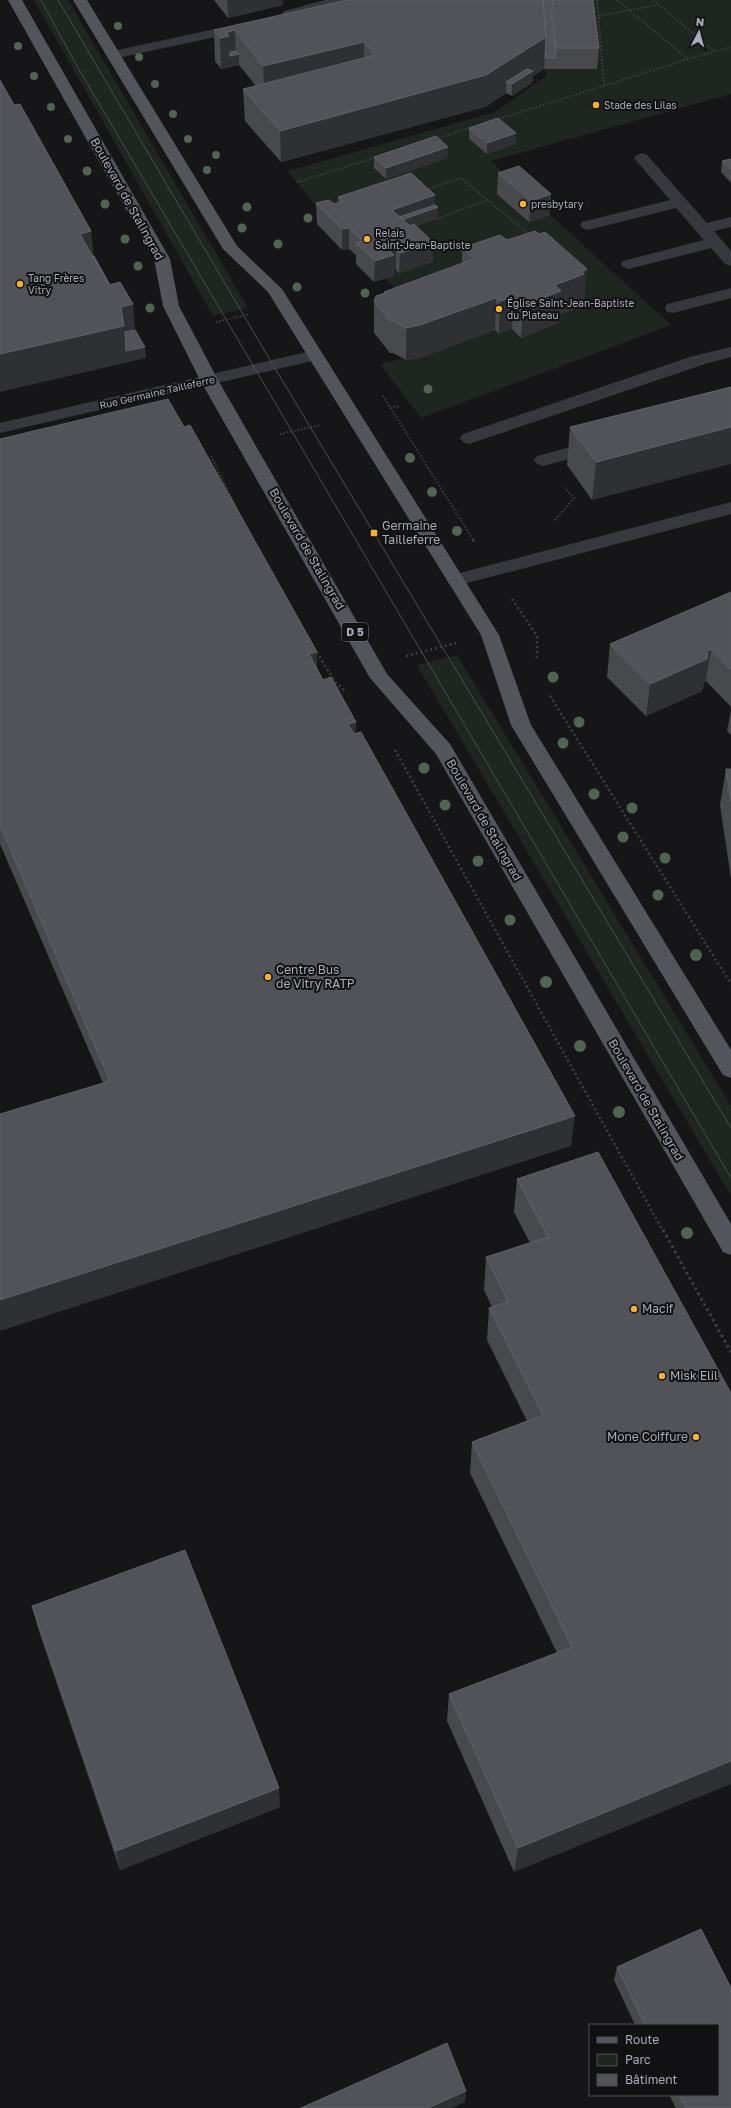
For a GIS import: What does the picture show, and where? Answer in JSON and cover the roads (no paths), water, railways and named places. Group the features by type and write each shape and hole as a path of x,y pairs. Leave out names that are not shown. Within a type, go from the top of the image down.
{"main road":[{"name":"Boulevard de Stalingrad","path":"15,0 162,258 171,306 209,380 380,678 442,749 731,1245"},
{"path":"80,0 231,249 274,289 456,580 490,636 521,725 731,1070"}],"street":[{"path":"274,18 342,0"},
{"path":"113,55 214,34 259,22"},
{"path":"642,158 731,260"},
{"path":"588,225 680,202"},
{"path":"703,229 731,222"},
{"path":"629,264 715,242"},
{"path":"673,308 731,293"},
{"path":"469,438 699,360 731,352"},
{"name":"Rue Germaine Tailleferre","path":"0,428 315,355"},
{"path":"543,460 611,442"},
{"path":"456,580 731,508"}],"tram line":[{"path":"41,0 77,66 731,1178"},
{"path":"58,0 273,365 731,1128"}],"place":[{"name":"Stade des Lilas","path":"596,105"},
{"name":"presbytary","path":"523,204"},
{"name":"Relais Saint-Jean-Baptiste","path":"367,239"},
{"name":"Tang Frères Vitry","path":"20,284"},
{"name":"Église Saint-Jean-Baptiste du Plateau","path":"499,309"},
{"name":"Germaine Tailleferre","path":"374,533"},
{"name":"Centre Bus de Vitry RATP","path":"268,977"},
{"name":"Macif","path":"634,1309"},
{"name":"Misk Elil","path":"662,1376"},
{"name":"Mone Coiffure","path":"696,1437"}]}
